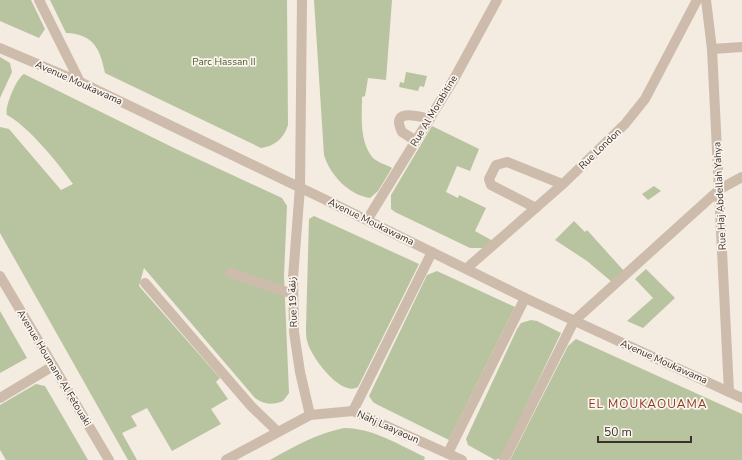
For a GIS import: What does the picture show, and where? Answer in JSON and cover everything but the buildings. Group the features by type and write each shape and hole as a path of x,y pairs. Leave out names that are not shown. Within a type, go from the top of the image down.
{"street":[{"path":"39,0 80,82"},
{"name":"Rue 19 زنقة","path":"302,0 300,188 292,267 294,332 310,415"},
{"name":"Rue Al Morabitine","path":"367,220 454,79 497,0"},
{"name":"Rue London","path":"467,268 536,208 625,124 645,99 697,0"},
{"name":"Rue Haj Abdellah Yahya","path":"706,0 712,48 729,392"},
{"path":"712,48 742,47"},
{"name":"Avenue Moukawama","path":"0,48 80,82 467,268 525,298 742,398"},
{"path":"416,141 402,132 399,122 401,118 405,115 430,119"},
{"path":"536,208 491,185 489,179 496,166 507,162 562,184"},
{"path":"504,460 574,321 720,188 742,177"},
{"path":"353,411 432,252"},
{"path":"230,273 293,294"},
{"name":"Avenue Houmane Al Fetouaki","path":"0,276 109,460"},
{"path":"145,283 246,400 278,432"},
{"path":"448,453 525,298"},
{"path":"0,398 53,366"},
{"name":"Nahj Laayaoun","path":"226,460 310,415 353,411 462,460"}],"green space":[{"path":"0,0 31,0 45,29 39,38 0,21"},
{"name":"Parc Hassan II","path":"50,0 287,0 288,125 284,134 275,143 261,148 105,73 101,56 94,44 83,36 66,33"},
{"path":"314,0 392,0 386,80 368,78 365,96 362,97 362,128 365,144 373,158 392,168 378,191 370,198 355,193 341,183 331,170 324,155"},
{"path":"0,57 10,63 12,72 0,98"},
{"path":"406,72 427,76 424,87 420,86 418,91 399,87 400,82 404,83"},
{"path":"24,74 174,148 282,198 287,206 284,276 289,393 283,401 269,404 255,398 144,268 139,286 220,378 216,382 228,399 211,409 221,424 172,451 147,408 131,416 137,426 122,433 137,460 128,460 0,233 0,127 9,129 61,190 73,184 34,137 7,115 7,106 12,93 21,76"},
{"path":"432,126 479,149 470,171 457,166 446,192 458,198 459,195 486,208 475,231 493,241 484,248 470,248 391,209 391,195"},
{"path":"654,186 661,191 648,200 642,194"},
{"path":"314,216 419,264 358,387 351,389 344,387 328,375 311,351 307,340 309,219"},
{"path":"574,221 585,232 587,230 624,271 612,282 587,261 555,240"},
{"path":"646,269 675,298 643,328 627,321 653,298 635,279"},
{"path":"437,271 515,307 449,440 378,405 373,402 369,396 427,275"},
{"path":"0,311 27,358 0,373"},
{"path":"531,320 537,321 561,333 501,458 495,460 468,445 466,439 517,329 521,323"},
{"path":"576,339 742,414 742,460 510,460 568,346"},
{"path":"36,384 45,386 88,460 6,460 0,450 0,405"},
{"path":"344,428 365,431 386,438 425,457 424,460 270,460 315,437"}],"district":[{"name":"EL MOUKAOUAMA","path":"648,404"}]}
